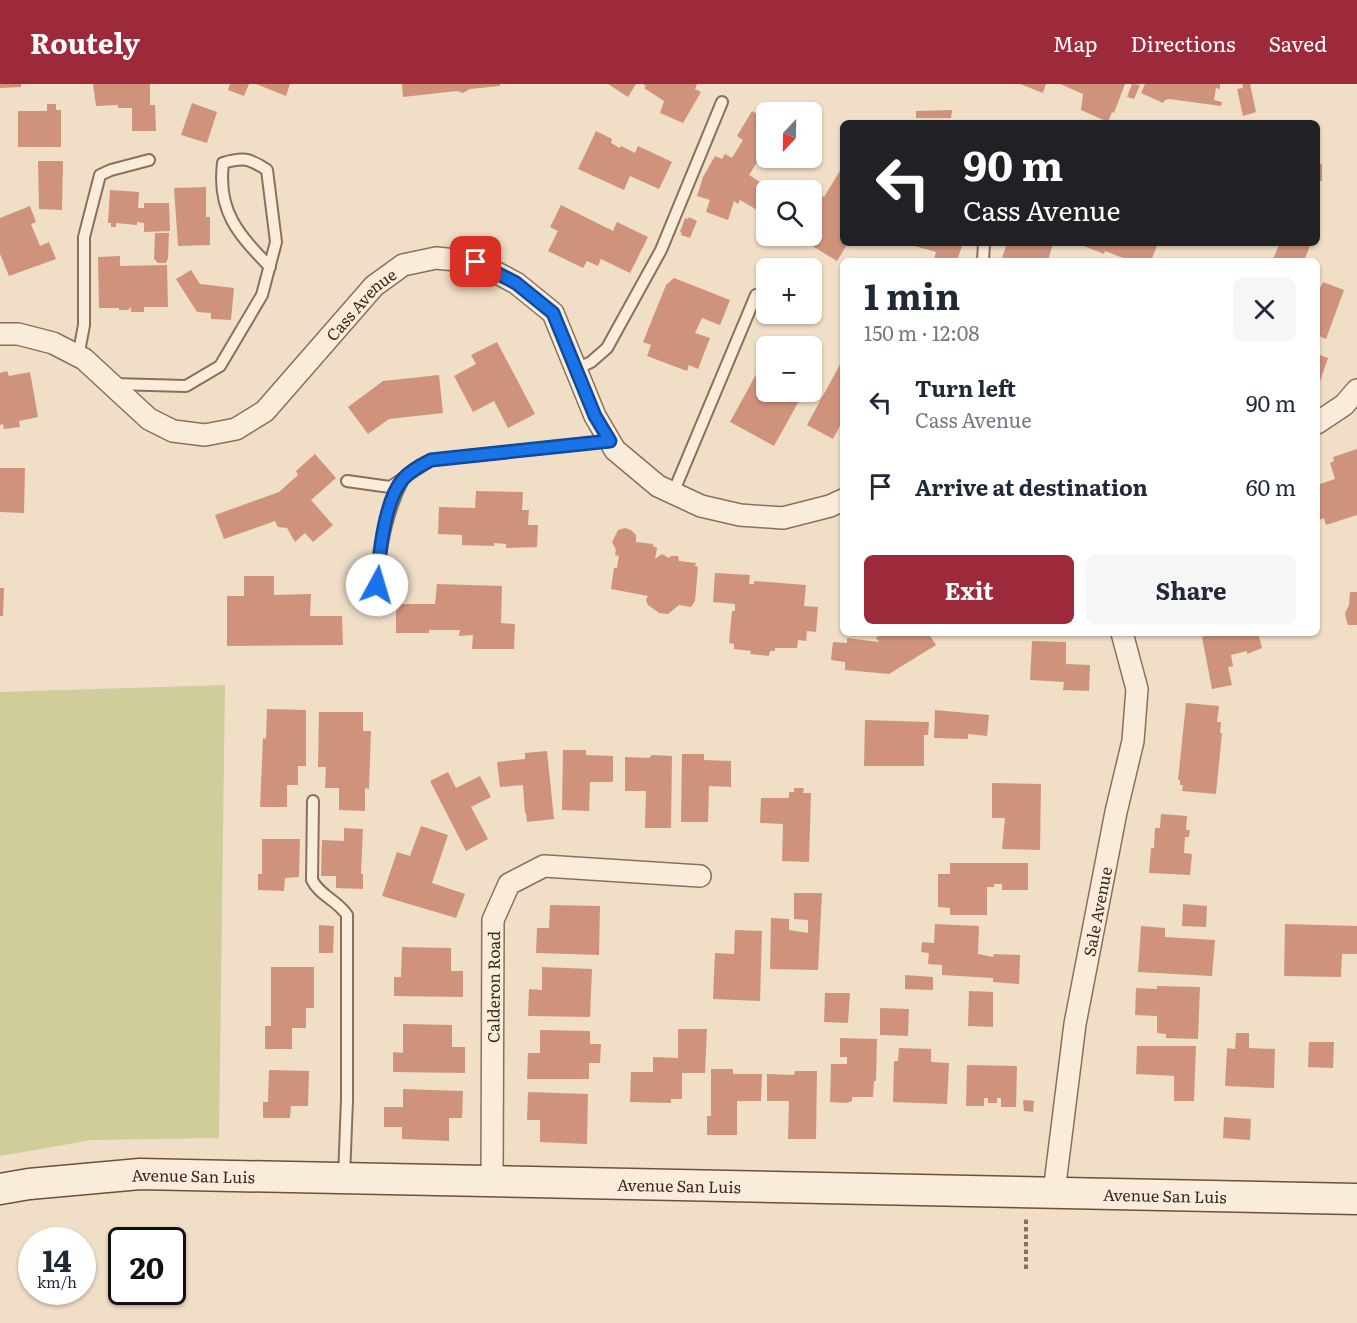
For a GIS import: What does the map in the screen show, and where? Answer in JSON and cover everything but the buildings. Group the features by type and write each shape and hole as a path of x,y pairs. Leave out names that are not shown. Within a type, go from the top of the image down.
{"street":[{"name":"Cass Avenue","path":"0,334 18,334 53,343 78,357 149,419 173,431 205,435 236,429 265,411 375,286 403,265 436,258 476,262 516,283 553,313 595,416 615,450 658,486 701,506 740,515 783,518 840,501"},
{"path":"1320,421 1344,405 1357,390"},
{"name":"Sale Avenue","path":"1054,1192 1075,1024 1116,812 1133,741 1137,688 1123,636"},
{"name":"Calderon Road","path":"492,1181 493,920 509,885 544,866 700,876"},
{"name":"Avenue San Luis","path":"0,1189 29,1184 140,1174 1357,1199"}],"lane":[{"path":"576,369 591,362 607,348 661,250 722,102"},
{"path":"111,384 186,386 220,366 262,295 270,267 276,242 267,170 241,157 223,163 220,184 225,208 245,242 270,267"},
{"path":"78,357 84,326 84,237 100,175 149,160"},
{"path":"673,493 756,295"},
{"path":"347,481 390,487 431,460 610,441"},
{"path":"377,585 385,526 392,501 404,478"},
{"path":"313,801 312,880 315,886 342,908 347,915 347,1100 344,1178"}],"path":[{"path":"1026,1215 1026,1269"}],"shaded area":[{"path":"225,685 219,1138 92,1140 0,1156 0,692"}],"route":[{"path":"377,585 385,526 392,501 404,478 423,464 431,460 610,441 595,416 553,313 516,283 476,262"}]}
